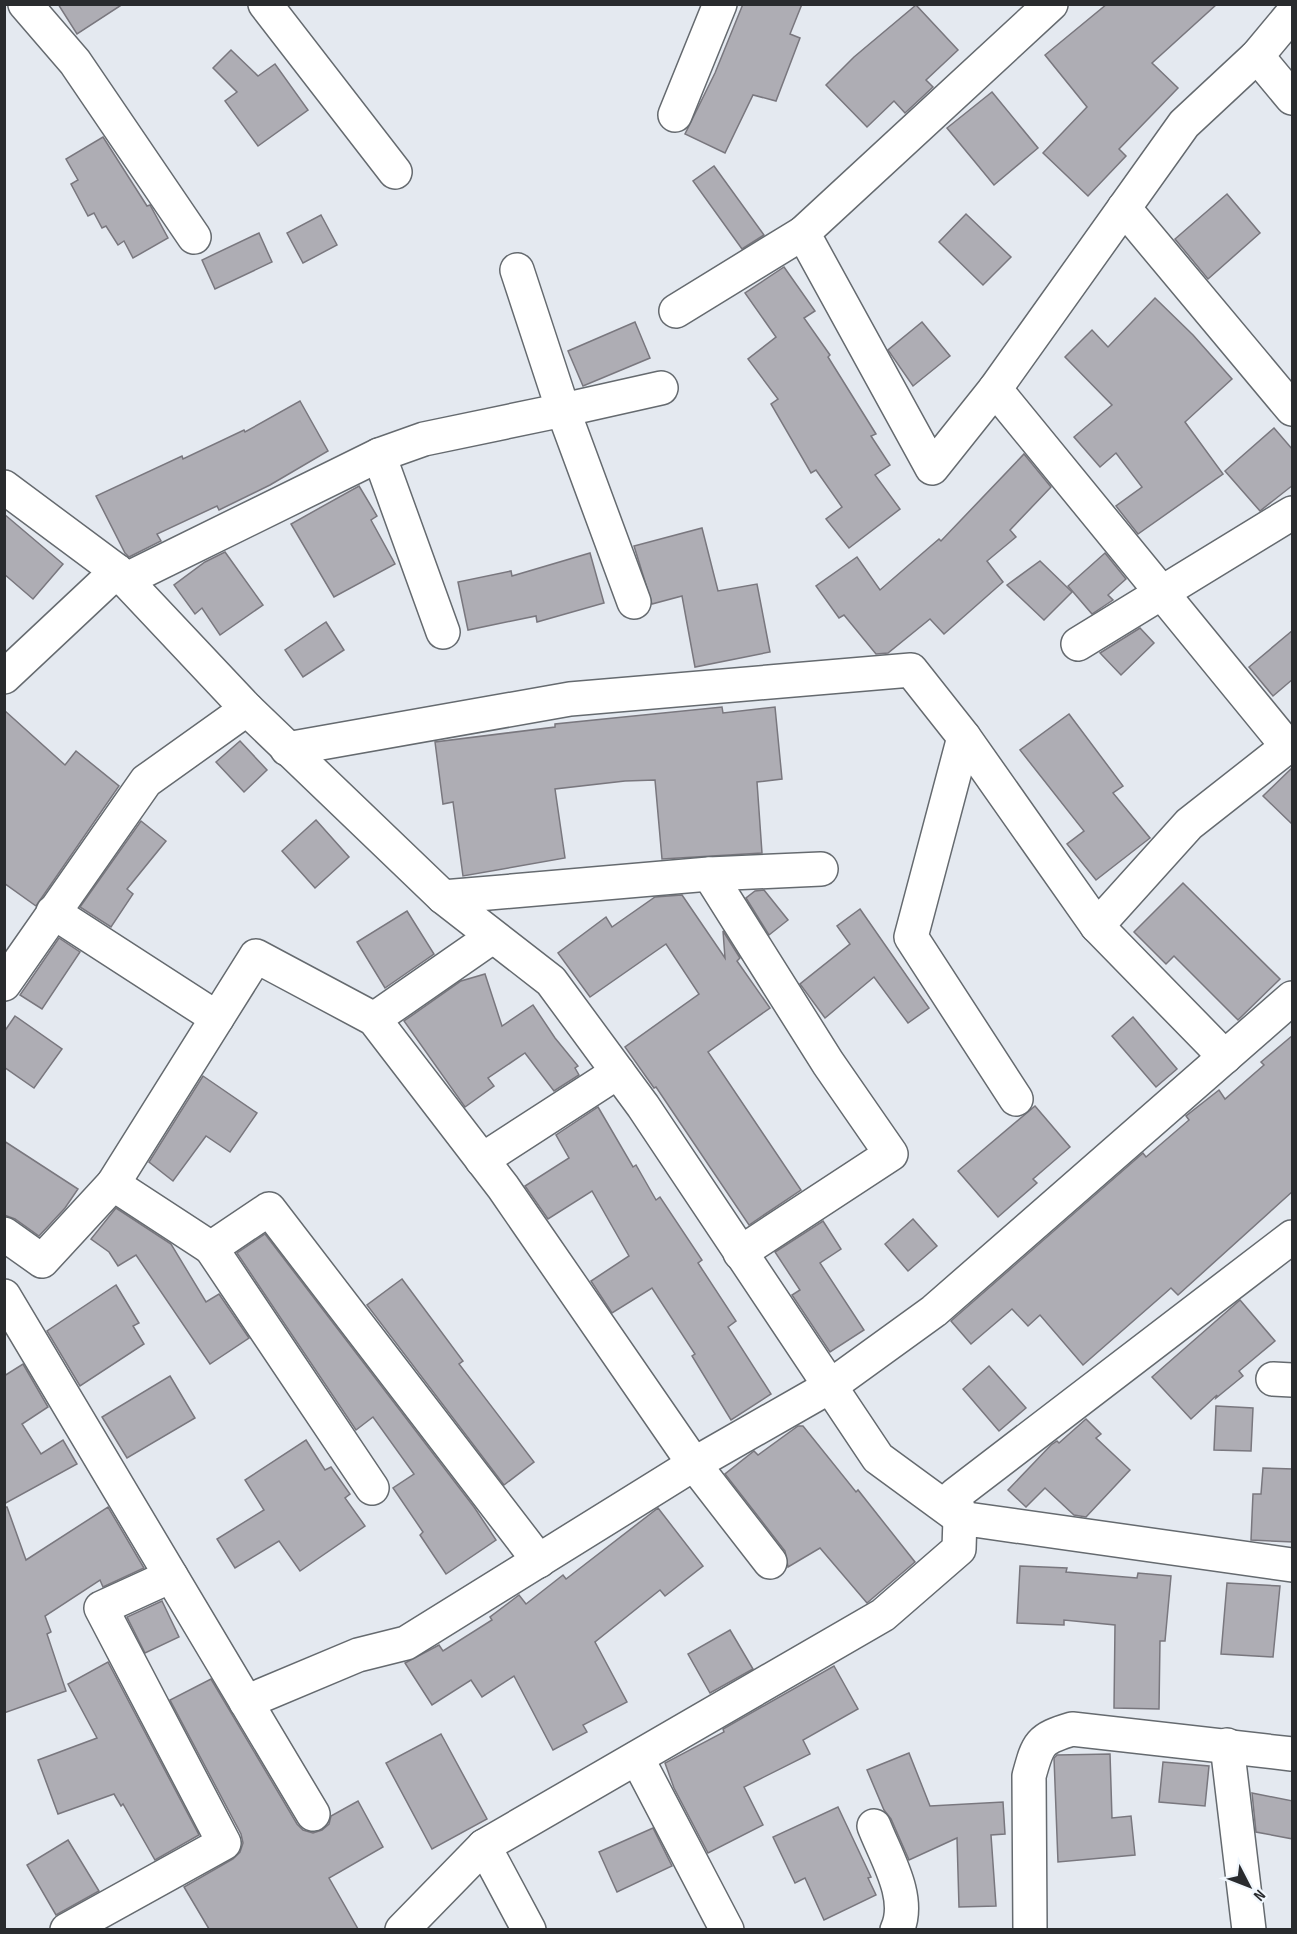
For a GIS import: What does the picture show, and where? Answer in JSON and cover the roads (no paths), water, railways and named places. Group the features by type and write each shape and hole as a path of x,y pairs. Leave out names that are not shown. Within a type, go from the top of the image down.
{"street":[{"path":"25,4 75,62 194,237"},
{"path":"266,4 395,172"},
{"path":"675,115 720,4"},
{"path":"676,311 803,233 1051,4"},
{"path":"803,233 932,468 995,389 1184,124 1257,56 1293,14"},
{"path":"1257,56 1293,98"},
{"path":"1124,208 1293,409"},
{"path":"517,270 563,410 634,602"},
{"path":"4,677 121,576 379,454 424,439 661,388"},
{"path":"995,389 1162,594 1290,745 1189,824 1097,926"},
{"path":"379,454 443,632"},
{"path":"4,487 121,576 247,709 442,897 551,981 618,1072 878,1458 960,1518 1293,1565"},
{"path":"1078,644 1293,513"},
{"path":"287,749 570,699 911,670 964,737 1097,926 1225,1057"},
{"path":"8,973 146,781 247,709"},
{"path":"964,737 911,937 1016,1100"},
{"path":"442,897 709,874 820,869"},
{"path":"709,874 828,1063 891,1155 740,1253"},
{"path":"53,912 217,1018"},
{"path":"374,1019 492,937"},
{"path":"4,1290 42,1261 113,1184 256,956 374,1019 482,1160 694,1464 770,1562"},
{"path":"246,1702 358,1655 406,1643 694,1464 829,1387 934,1311 1293,998"},
{"path":"482,1160 618,1072"},
{"path":"113,1184 211,1248 372,1488"},
{"path":"211,1248 269,1209 539,1561"},
{"path":"4,1234 42,1261"},
{"path":"402,1929 484,1846 883,1615 959,1549 960,1518 954,1495 1293,1237"},
{"path":"4,1296 313,1814"},
{"path":"67,1929 224,1843 100,1608 171,1575"},
{"path":"1030,1929 1029,1776 1035,1751 1047,1737 1072,1729 1293,1754"},
{"path":"1227,1745 1249,1929"},
{"path":"637,1758 727,1929"},
{"path":"874,1826 901,1896 903,1917 897,1929"},
{"path":"484,1846 529,1929"}]}
